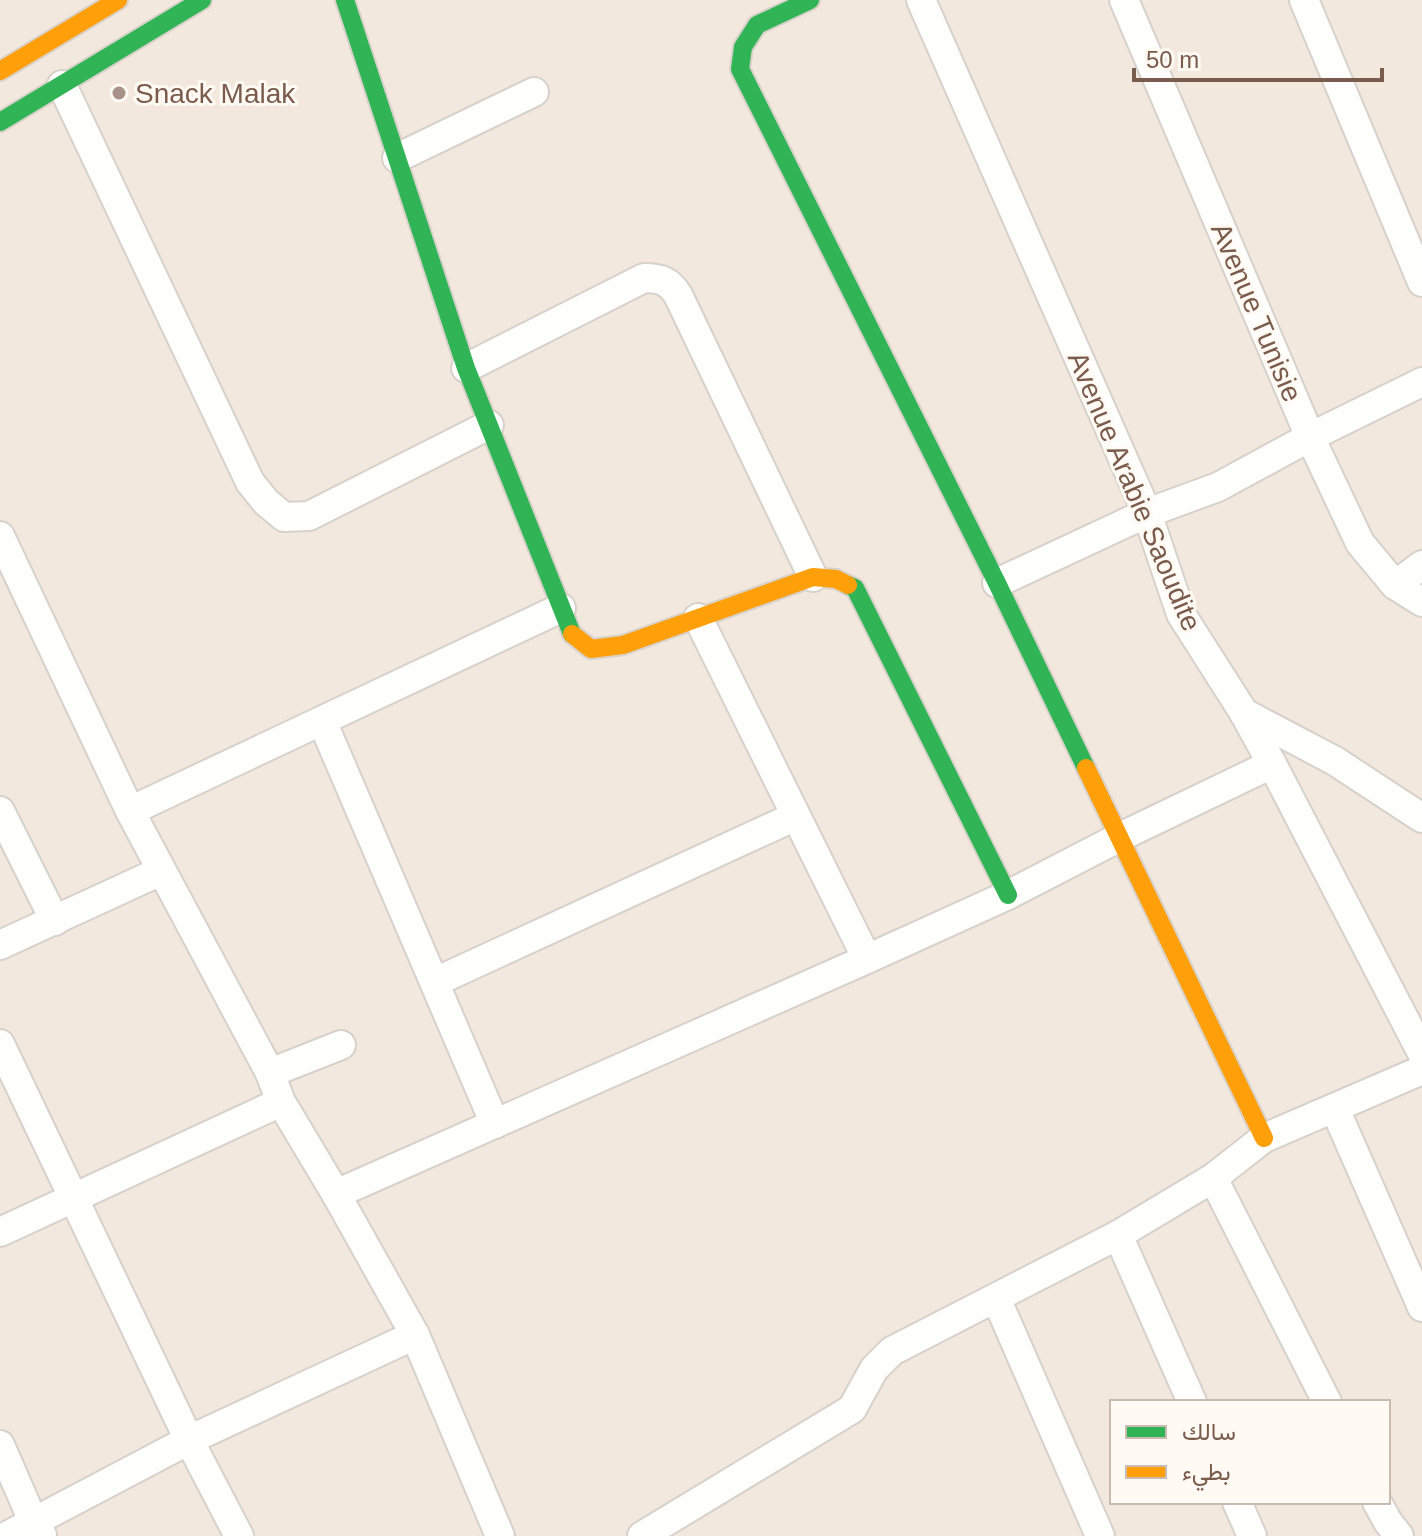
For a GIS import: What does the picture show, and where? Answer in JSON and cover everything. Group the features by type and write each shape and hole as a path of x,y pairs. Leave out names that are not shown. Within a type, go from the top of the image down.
{"street":[{"path":"0,71 118,0"},
{"path":"0,122 202,0"},
{"path":"345,0 466,368 571,633 591,649 623,645 813,577 836,579 855,588 1008,895"},
{"path":"810,0 757,25 743,47 740,69 997,583 1264,1138"},
{"name":"Avenue Arabie Saoudite","path":"921,0 1147,513 1181,614 1244,713 1272,764 1422,1053"},
{"name":"Avenue Tunisie","path":"1124,0 1310,437 1360,543 1395,585 1422,602"},
{"path":"1304,0 1422,282"},
{"path":"62,85 250,482 266,502 284,517 309,516 489,425"},
{"path":"397,158 534,92"},
{"path":"466,368 644,278 670,282 813,577"},
{"path":"997,583 1147,513 1218,487 1422,382"},
{"path":"0,536 161,871 270,1073 281,1102 415,1335 500,1536"},
{"path":"1395,585 1422,565"},
{"path":"130,811 561,608"},
{"path":"698,618 867,959"},
{"path":"1244,713 1335,761 1422,818"},
{"path":"322,721 495,1124"},
{"path":"336,1194 1008,895 1272,764"},
{"path":"0,811 55,921"},
{"path":"435,982 796,816"},
{"path":"0,945 161,871"},
{"path":"0,1044 189,1440 239,1536"},
{"path":"270,1073 341,1045"},
{"path":"642,1536 852,1409 874,1369 892,1351 1118,1235 1213,1178 1264,1138 1422,1070"},
{"path":"0,1232 281,1102"},
{"path":"1335,1109 1422,1307"},
{"path":"1213,1178 1326,1400"},
{"path":"1118,1235 1191,1400"},
{"path":"996,1298 1100,1536"},
{"path":"7,1536 38,1528 189,1440 415,1335"},
{"path":"0,1445 38,1528"},
{"path":"1238,1504 1252,1536"},
{"path":"1378,1504 1399,1536"}],"shaded area":[{"path":"0,0 1422,0 1422,1536 0,1536"}],"traffic: fast":[{"path":"0,122 202,0"},
{"path":"345,0 466,368 572,634"},
{"path":"810,0 757,25 743,47 740,69 1086,768"},
{"path":"848,585 855,588 1008,895"}],"traffic: slow":[{"path":"0,71 118,0"},
{"path":"572,634 591,649 623,645 813,577 836,579 848,585"},
{"path":"1086,768 1264,1138"}],"place":[{"name":"Snack Malak","path":"119,93"}]}
